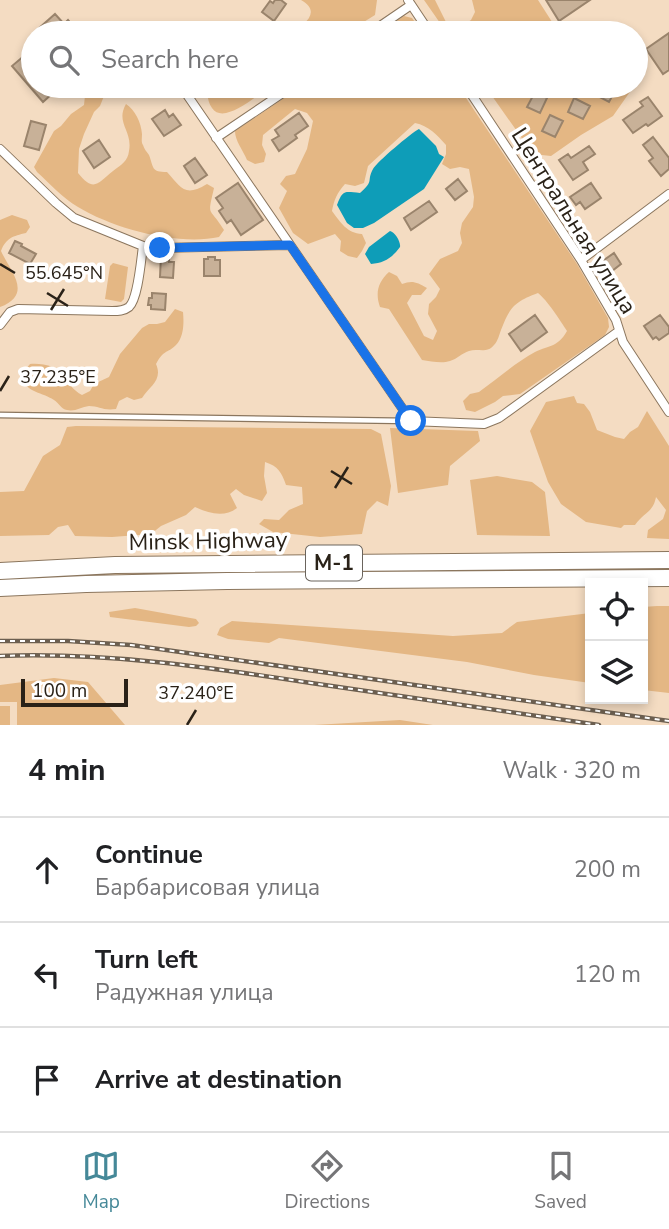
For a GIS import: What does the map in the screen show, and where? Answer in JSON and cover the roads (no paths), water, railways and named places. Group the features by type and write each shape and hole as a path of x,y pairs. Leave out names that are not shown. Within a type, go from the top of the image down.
{"highway":[{"name":"Minsk Highway","path":"0,570 115,565 668,559"},
{"name":"Minsk Highway","path":"0,588 227,581 669,579"}],"street":[{"path":"386,21 410,3 422,21"},
{"path":"189,98 411,421 491,422 619,331"},
{"path":"216,138 275,98"},
{"name":"Центральная улица","path":"474,98 581,260 616,320 623,342 669,412"},
{"path":"0,149 74,218 143,246 160,248 290,245"},
{"path":"581,260 669,194"},
{"path":"0,325 10,312 18,309 112,312 124,310 131,305 135,295 143,246"},
{"path":"0,564 26,569"}],"lane":[{"path":"0,415 411,421"}],"water":[{"path":"419,129 444,157 424,189 374,223 363,228 354,228 347,223 337,205 341,196 348,192 360,193 365,189 376,165"},
{"path":"390,231 394,233 400,247 387,259 371,264 365,254 369,247"}],"railway":[{"path":"0,641 131,645 669,721"},
{"path":"0,656 78,656 195,666 599,725"}]}
